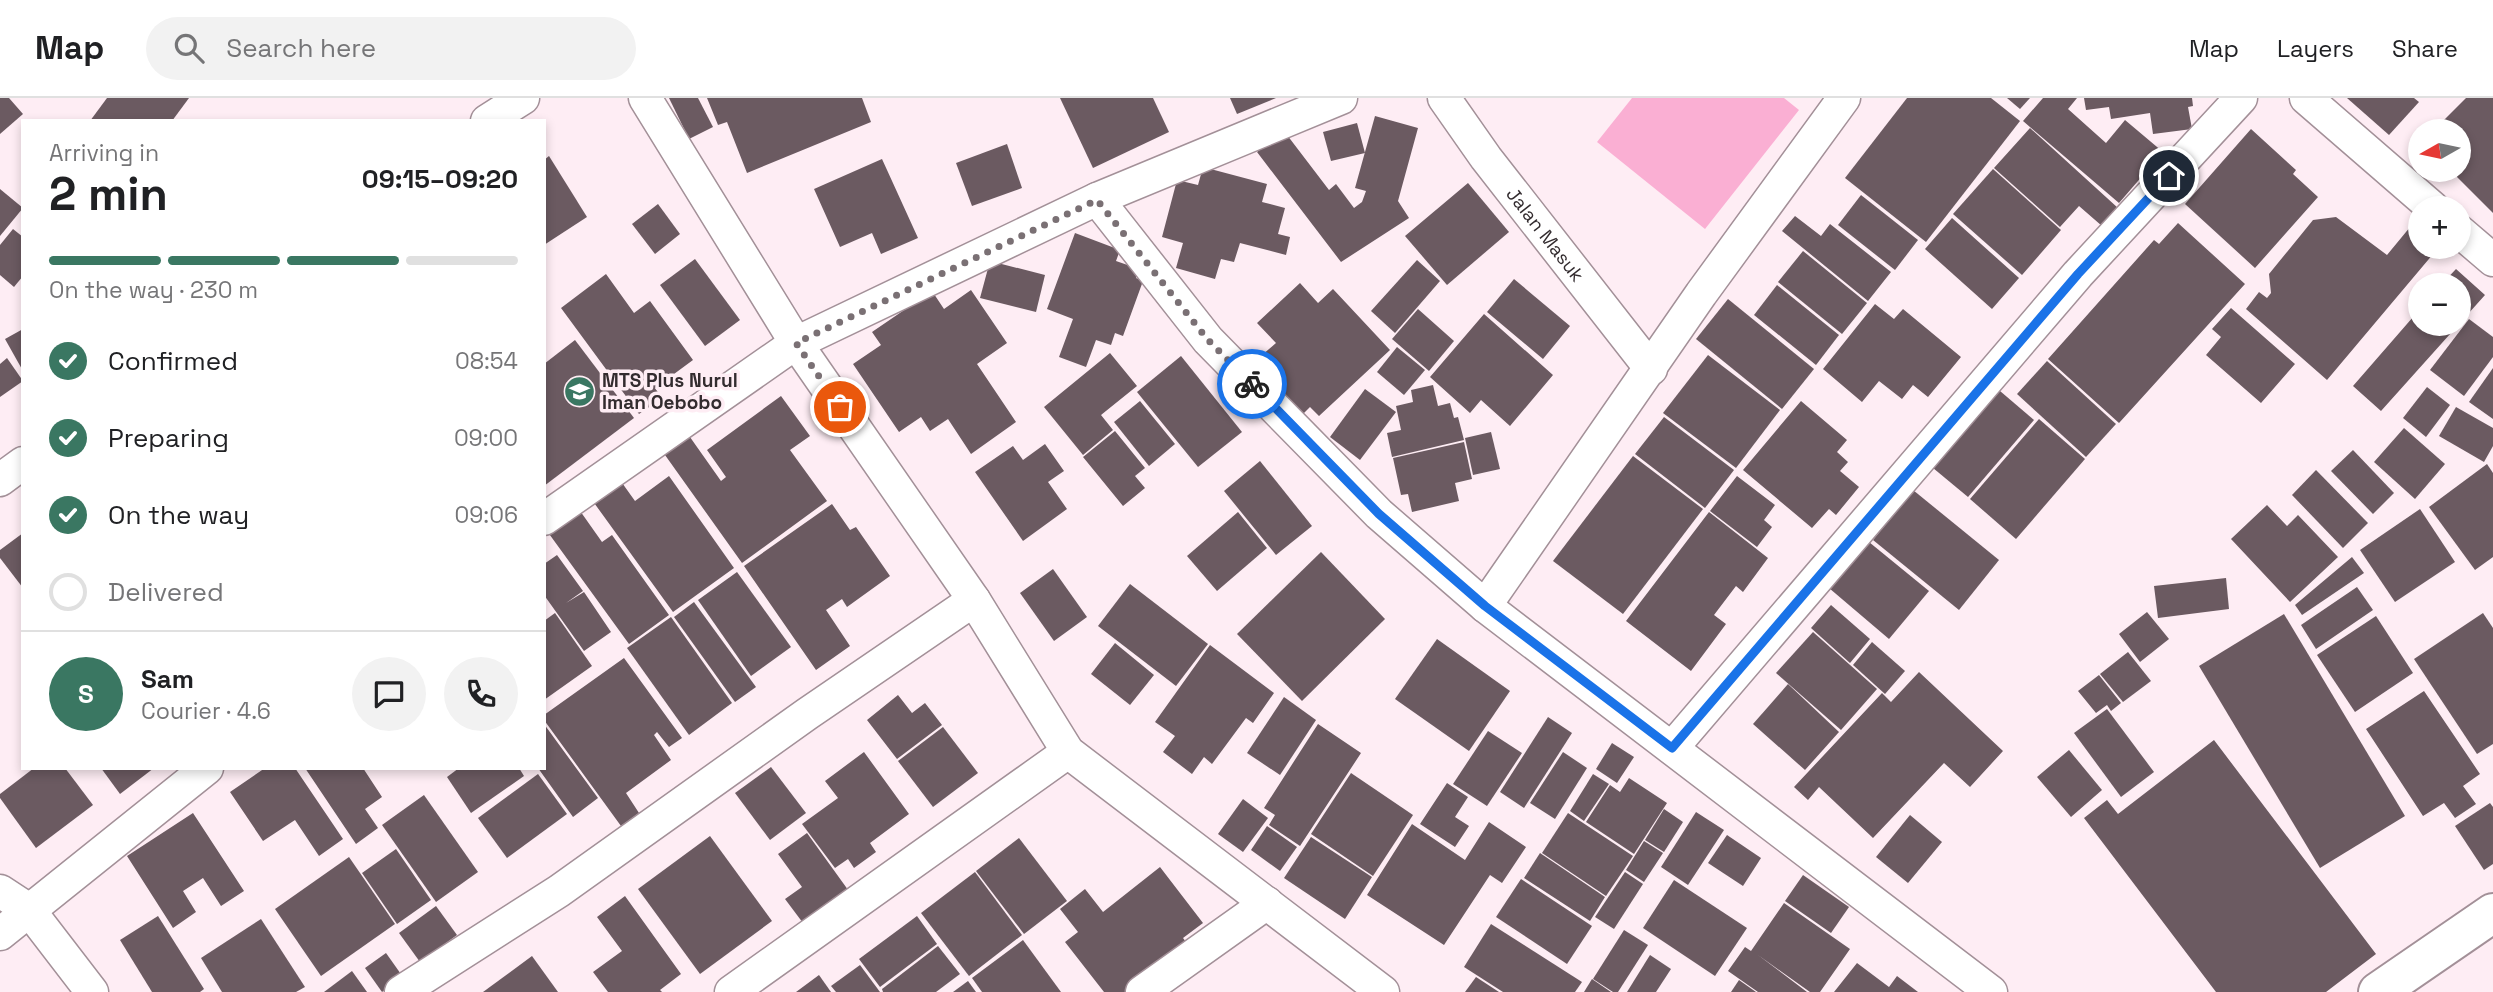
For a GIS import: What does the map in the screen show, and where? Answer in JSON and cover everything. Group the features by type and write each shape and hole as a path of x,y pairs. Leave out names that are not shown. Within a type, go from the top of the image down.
{"street":[{"path":"490,119 523,98"},
{"path":"645,98 796,343 974,600 1068,752 1383,992"},
{"path":"546,518 796,343 1097,200 1341,98"},
{"name":"Jalan Masuk","path":"1444,98 1486,158 1651,369"},
{"path":"1485,606 1701,294 1844,98"},
{"path":"1672,748 2078,274 2241,98"},
{"path":"2306,98 2419,196"},
{"path":"1097,200 1208,340 1379,514 1485,606 1991,992"},
{"path":"2471,241 2493,260"},
{"path":"0,480 21,464"},
{"path":"401,992 559,891 795,722 974,600"},
{"path":"731,992 1068,752"},
{"path":"0,934 204,770"},
{"path":"0,891 29,910 92,992"},
{"path":"1142,992 1267,903"},
{"path":"2378,992 2493,913"}],"shaded area":[{"path":"1632,98 1784,98 1799,110 1705,229 1597,142"}],"building":[{"path":"0,98 9,98 23,114 0,134"},
{"path":"107,98 189,98 173,119 91,119"},
{"path":"669,98 698,98 713,127 689,139"},
{"path":"707,98 862,98 871,122 747,173 727,122 718,125"},
{"path":"1060,98 1153,98 1169,132 1093,168"},
{"path":"1230,98 1276,98 1237,114"},
{"path":"1907,98 1991,98 2020,121 1926,242 1845,178"},
{"path":"2007,98 2030,98 2020,109"},
{"path":"2043,98 2077,98 2068,109 2106,143 2125,120 2163,152 2119,203 2023,121"},
{"path":"2084,98 2192,98 2193,106 2188,107 2192,129 2153,134 2150,113 2111,119 2109,107 2086,110"},
{"path":"2347,98 2414,98 2419,102 2389,135"},
{"path":"2466,98 2493,98 2493,213 2462,182 2471,182 2471,119 2445,119"},
{"path":"1375,116 1418,128 1398,201 1409,218 1341,262 1257,152 1284,131 1329,190 1336,184 1354,208 1362,202 1366,191 1355,188"},
{"path":"1357,123 1365,153 1331,161 1323,132"},
{"path":"2030,128 2118,208 2102,226 2079,206 2060,227 1994,168"},
{"path":"2251,129 2296,170 2293,174 2318,197 2255,268 2185,204"},
{"path":"1007,144 1022,188 972,206 956,163"},
{"path":"549,156 587,217 546,244 546,158"},
{"path":"882,159 918,238 881,254 872,233 840,247 814,189"},
{"path":"1203,167 1267,184 1262,202 1285,208 1278,234 1290,237 1286,255 1240,243 1234,262 1221,259 1215,279 1176,268 1183,243 1162,237 1177,180 1198,185"},
{"path":"1993,169 2061,230 2022,275 1953,214"},
{"path":"1468,183 1509,232 1447,285 1405,236"},
{"path":"0,189 21,206 21,210 0,236"},
{"path":"1861,195 1918,240 1895,270 1838,225"},
{"path":"658,204 680,234 655,254 632,224"},
{"path":"1795,216 1821,236 1830,224 1891,272 1868,301 1782,231"},
{"path":"2336,217 2387,255 2408,230 2408,259 2429,259 2417,273 2408,273 2408,284 2327,380 2246,309 2259,292 2267,298 2271,293 2269,274 2313,220"},
{"path":"1952,218 2019,278 1992,309 1925,249"},
{"path":"2178,223 2245,284 2119,423 2048,359 2154,240 2159,244"},
{"path":"13,229 21,235 21,278 14,287 0,275 0,245"},
{"path":"1075,233 1120,250 1116,261 1139,269 1136,278 1143,281 1123,336 1115,333 1111,345 1096,340 1086,367 1059,357 1073,319 1047,309"},
{"path":"1803,251 1867,303 1842,334 1778,282"},
{"path":"695,259 740,320 705,346 660,285"},
{"path":"1417,260 1440,281 1395,333 1371,311"},
{"path":"990,261 1045,275 1036,312 980,298"},
{"path":"606,274 634,313 650,301 693,360 655,388 662,398 639,414 561,308"},
{"path":"1514,279 1570,326 1543,359 1487,312"},
{"path":"2471,282 2485,295 2471,311"},
{"path":"1300,283 1318,303 1333,289 1390,350 1319,416 1310,407 1302,415 1265,375 1274,367 1262,355 1276,343 1257,323"},
{"path":"1777,285 1839,335 1816,365 1754,315"},
{"path":"971,290 1007,343 977,364 1016,422 971,454 948,419 930,431 921,417 899,432 853,364 881,345 872,332 932,291 944,309"},
{"path":"1728,299 1814,369 1782,409 1696,339"},
{"path":"1875,304 1894,319 1903,309 1961,357 1928,397 1913,385 1902,399 1879,381 1862,402 1823,369"},
{"path":"2231,308 2295,364 2261,403 2206,355 2221,337 2212,329"},
{"path":"1418,309 1454,341 1429,371 1392,339"},
{"path":"1484,314 1553,375 1510,426 1481,400 1470,413 1430,377"},
{"path":"2471,320 2493,337 2493,357 2464,396 2430,370 2456,336 2471,336"},
{"path":"2408,323 2408,336 2448,336 2381,411 2353,386"},
{"path":"21,330 21,367 5,339"},
{"name":"MTS Plus Nurul Iman Oebobo","path":"575,340 634,418 546,484 546,362"},
{"path":"1397,347 1425,370 1404,395 1377,372"},
{"path":"1110,353 1137,386 1101,415 1113,430 1083,455 1044,407"},
{"path":"1708,355 1780,410 1736,468 1663,413"},
{"path":"1181,356 1242,432 1198,467 1137,392"},
{"path":"7,358 21,378 21,382 0,397 0,364"},
{"path":"2047,361 2116,424 2086,457 2017,394"},
{"path":"2493,368 2493,419 2469,402"},
{"path":"1433,385 1438,406 1450,403 1454,418 1458,417 1464,440 1392,457 1387,433 1401,430 1396,406 1413,402 1411,390"},
{"path":"1993,385 2034,420 1968,497 1927,463"},
{"path":"2427,387 2450,405 2426,437 2403,418"},
{"path":"1365,389 1396,412 1360,460 1330,437"},
{"path":"781,396 810,436 790,450 827,501 742,563 660,448 685,430 721,481 726,477 707,450"},
{"path":"1140,401 1175,444 1149,466 1114,422"},
{"path":"1801,401 1847,440 1837,452 1848,462 1840,471 1859,487 1836,515 1829,509 1812,528 1743,470"},
{"path":"2456,407 2493,428 2493,446 2484,462 2439,436"},
{"path":"1664,417 1734,470 1705,508 1635,454"},
{"path":"2039,419 2085,459 2016,539 1970,499"},
{"path":"2404,428 2445,464 2415,499 2374,462"},
{"path":"1115,431 1145,468 1135,476 1145,488 1123,506 1083,457"},
{"path":"1491,432 1500,469 1473,475 1465,438"},
{"path":"1464,442 1472,479 1455,483 1459,501 1412,512 1408,494 1401,495 1393,458"},
{"path":"1045,444 1064,471 1048,482 1067,509 1023,541 975,472 1013,446 1023,460"},
{"path":"2353,450 2394,493 2373,514 2331,471"},
{"path":"1633,456 1703,509 1623,614 1553,561"},
{"path":"1260,461 1312,526 1276,555 1224,491"},
{"path":"2487,464 2493,473 2493,557 2475,570 2429,507"},
{"path":"2316,470 2368,523 2343,548 2292,495"},
{"path":"669,476 734,568 673,612 592,500 620,480 635,501"},
{"path":"1737,476 1775,505 1764,520 1772,527 1757,547 1710,511"},
{"path":"1913,490 1999,560 1959,610 1873,540"},
{"path":"832,504 850,530 856,527 890,576 847,607 842,599 826,610 850,646 816,670 744,566"},
{"path":"2267,505 2287,526 2298,515 2338,557 2290,602 2231,539"},
{"path":"578,508 602,542 612,535 669,615 629,644 547,531"},
{"path":"2420,509 2455,562 2395,602 2360,550"},
{"path":"1238,512 1267,548 1217,591 1187,556"},
{"path":"1709,512 1768,558 1743,592 1736,586 1714,615 1726,624 1691,671 1626,621"},
{"path":"21,534 21,585 0,558 0,550"},
{"path":"1869,542 1929,591 1889,639 1829,588"},
{"path":"1321,552 1385,619 1302,701 1237,634"},
{"path":"557,555 583,591 566,603 584,592 611,632 584,651 546,598 546,563"},
{"path":"2352,557 2364,573 2302,615 2295,605"},
{"path":"1053,569 1087,617 1054,641 1020,593"},
{"path":"737,572 791,647 751,676 698,600"},
{"path":"2226,578 2229,609 2158,618 2154,586"},
{"path":"1130,584 1208,644 1176,686 1098,626"},
{"path":"2357,587 2373,610 2316,649 2301,625"},
{"path":"694,602 756,687 735,702 674,617"},
{"path":"1831,605 1870,639 1850,663 1811,628"},
{"path":"2147,612 2169,639 2140,662 2119,634"},
{"path":"555,613 592,666 546,699 546,620"},
{"path":"2483,613 2493,628 2493,744 2477,754 2414,659"},
{"path":"2284,614 2405,816 2320,868 2199,666"},
{"path":"2376,616 2413,673 2355,712 2317,655"},
{"path":"671,617 732,703 689,735 627,648"},
{"path":"1813,632 1877,689 1841,730 1776,673"},
{"path":"1437,639 1510,691 1469,751 1395,699"},
{"path":"1872,642 1905,671 1885,694 1853,665"},
{"path":"1115,643 1154,675 1130,705 1091,674"},
{"path":"1210,645 1274,693 1253,723 1246,718 1212,764 1204,757 1192,774 1163,752 1175,736 1155,722"},
{"path":"2128,652 2151,681 2123,702 2100,674"},
{"path":"624,658 682,738 669,747 657,732 654,735 671,760 626,793 639,813 621,826 546,723 546,714"},
{"path":"1919,672 2003,751 1970,787 1944,763 1873,838 1819,787 1808,800 1794,787 1882,693 1891,702"},
{"path":"2099,675 2121,703 2111,711 2107,705 2096,713 2078,691"},
{"path":"1788,684 1839,732 1805,770 1753,724"},
{"path":"2424,691 2480,774 2463,786 2476,804 2455,818 2444,803 2423,816 2366,729"},
{"path":"898,695 912,713 925,703 942,725 897,759 867,720"},
{"path":"1284,697 1316,720 1280,775 1247,753"},
{"path":"2107,709 2154,772 2121,797 2074,733"},
{"path":"1548,717 1572,733 1524,808 1500,792"},
{"path":"1318,724 1361,753 1300,846 1269,825 1275,815 1264,808"},
{"path":"546,727 598,798 573,817 539,770 546,770"},
{"path":"943,727 978,773 933,807 898,761"},
{"path":"1488,731 1522,753 1487,806 1453,784"},
{"path":"2214,740 2376,954 2326,992 2216,992 2084,818 2107,800 2118,814"},
{"path":"1612,743 1634,757 1617,783 1596,769"},
{"path":"2069,750 2102,790 2071,817 2037,777"},
{"path":"864,752 909,814 870,843 876,852 854,868 848,859 835,868 802,824 838,798 825,781"},
{"path":"1563,752 1587,768 1555,819 1530,803"},
{"path":"771,767 806,813 770,840 735,793"},
{"path":"31,770 67,770 93,805 36,848 0,798 0,794"},
{"path":"102,770 151,770 120,794"},
{"path":"262,770 296,770 343,839 319,856 295,820 263,841 230,792"},
{"path":"306,770 364,770 382,797 365,809 378,828 356,844"},
{"path":"456,770 520,770 524,776 471,813 447,777"},
{"path":"1351,773 1413,815 1373,876 1311,834"},
{"path":"538,774 567,814 507,858 478,818"},
{"path":"1593,774 1609,784 1584,821 1570,811"},
{"path":"1629,778 1667,803 1634,854 1586,822 1610,785 1620,792"},
{"path":"1447,783 1468,797 1455,817 1469,826 1455,847 1420,824"},
{"path":"424,795 478,872 436,902 382,825"},
{"path":"1243,799 1268,818 1243,852 1218,834"},
{"path":"2490,803 2493,807 2493,864 2484,870 2455,826"},
{"path":"1664,809 1683,822 1664,852 1645,840"},
{"path":"1696,812 1724,830 1688,885 1661,867"},
{"path":"193,813 244,891 221,906 203,878 183,891 196,912 173,928 127,856"},
{"path":"1568,813 1633,856 1606,896 1542,853"},
{"path":"1910,815 1942,842 1908,883 1876,857"},
{"path":"1489,822 1526,847 1502,883 1490,875 1444,945 1367,895 1412,824 1465,860"},
{"path":"1267,826 1297,847 1280,871 1251,850"},
{"path":"807,833 851,894 806,927 785,899 802,887 778,854"},
{"path":"1727,835 1761,858 1743,886 1708,863"},
{"path":"710,836 772,921 700,974 638,889"},
{"path":"1311,837 1372,877 1345,919 1284,878"},
{"path":"1019,838 1067,901 1024,934 976,871"},
{"path":"1644,841 1663,853 1644,882 1626,870"},
{"path":"396,849 431,900 397,924 362,873"},
{"path":"1540,853 1605,897 1590,921 1524,878"},
{"path":"349,857 395,924 321,976 275,909"},
{"path":"1160,867 1203,923 1183,938 1193,951 1141,992 1104,992 1065,942 1078,932 1060,909 1085,889 1103,912"},
{"path":"975,872 1022,935 969,976 921,913"},
{"path":"1625,872 1643,884 1614,929 1595,917"},
{"path":"1803,875 1849,907 1831,933 1785,901"},
{"path":"1521,879 1592,926 1567,964 1496,917"},
{"path":"1674,880 1747,928 1715,976 1643,928"},
{"path":"625,896 681,974 660,990 662,992 608,992 593,972 622,951 597,917"},
{"path":"1784,903 1850,949 1820,992 1810,992 1758,955 1807,992 1758,992 1728,971 1745,947 1751,951"},
{"path":"436,906 457,935 420,962 399,933"},
{"path":"158,916 204,989 200,992 152,992 120,940"},
{"path":"917,916 937,944 880,987 859,959"},
{"path":"261,919 305,987 296,992 222,992 201,958"},
{"path":"1491,924 1582,982 1575,992 1503,992 1464,967"},
{"path":"1624,930 1648,945 1618,992 1613,992 1593,979"},
{"path":"1023,940 1061,992 982,992 972,978"},
{"path":"938,946 960,974 936,992 883,992 882,989"},
{"path":"386,953 403,977 382,992 365,968"},
{"path":"1650,955 1671,969 1656,992 1627,992"},
{"path":"532,956 558,992 483,992"},
{"path":"1857,963 1889,987 1897,976 1918,992 1834,992"},
{"path":"860,965 880,992 836,992 831,986"},
{"path":"352,971 367,992 324,992"},
{"path":"819,975 831,992 796,992"},
{"path":"1476,977 1499,992 1465,992"},
{"path":"1592,979 1611,992 1584,992"},
{"path":"1739,980 1756,992 1731,992"},
{"path":"968,981 976,992 953,992"}],"way so far":[{"path":"840,407 796,343 1097,200 1208,340 1252,384"}],"place":[{"name":"MTS Plus Nurul Iman Oebobo","path":"579,391"}],"route":[{"path":"1252,384 1379,514 1485,606 1672,748 2078,274 2169,176"}]}
